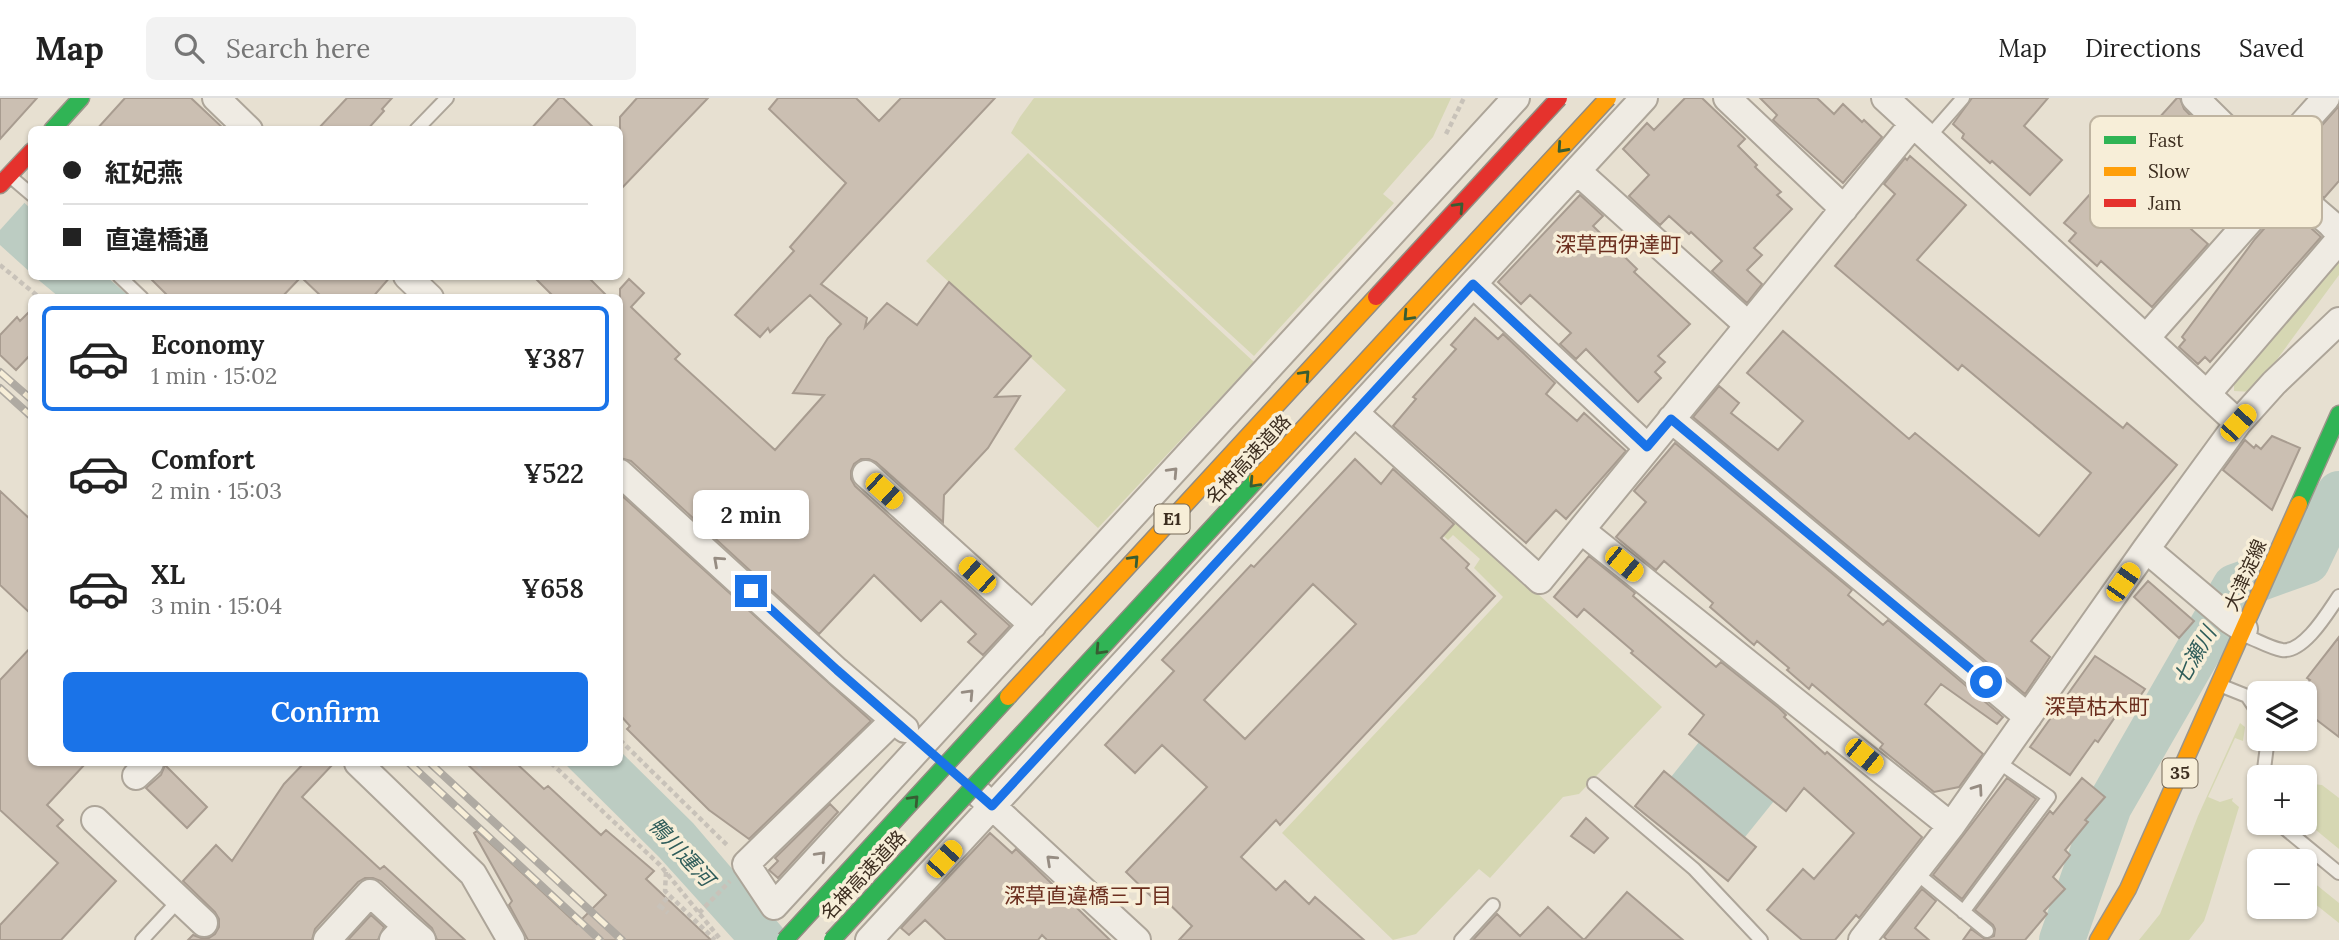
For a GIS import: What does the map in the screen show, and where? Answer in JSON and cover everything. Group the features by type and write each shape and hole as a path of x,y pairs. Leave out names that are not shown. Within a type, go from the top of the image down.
{"main road":[{"path":"56,126 81,98"},
{"name":"名神高速道路","path":"785,940 1559,98"},
{"name":"名神高速道路","path":"832,940 1608,98"},
{"path":"5,179 28,155"},
{"name":"大津淀線","path":"2098,940 2128,890 2220,685 2239,628 2256,603 2339,414"}],"street":[{"path":"216,98 245,126"},
{"path":"894,720 740,870 775,906 1516,98"},
{"path":"869,940 1644,98"},
{"path":"1727,98 1844,209"},
{"path":"2195,98 2213,116"},
{"path":"2314,116 2326,98"},
{"path":"1889,99 2238,423"},
{"path":"1355,413 1540,580 1844,209 1921,131"},
{"path":"1577,171 1748,325"},
{"path":"2207,394 2339,239 2339,233 2322,217"},
{"path":"2146,338 2232,228"},
{"path":"411,280 425,294"},
{"path":"1473,284 1647,447"},
{"path":"1861,940 1951,826 2238,423 2274,383 2339,321"},
{"path":"1671,419 2028,717"},
{"path":"866,474 1033,625"},
{"path":"623,476 992,806 1137,940"},
{"path":"1581,530 1951,826"},
{"path":"2146,549 2239,628"},
{"path":"361,766 472,874 511,940"},
{"path":"95,820 204,923"},
{"path":"327,940 370,892 407,935"}],"lane":[{"path":"420,126 447,98"},
{"path":"1921,131 1963,98"},
{"path":"5,179 28,193"},
{"path":"123,280 138,294"},
{"path":"2239,628 2280,650 2294,648 2306,640 2339,596"},
{"path":"2220,685 2247,696"},
{"path":"1963,912 2049,797 1997,761"},
{"path":"1594,785 1694,869 1761,940"},
{"path":"2293,835 2339,873"},
{"path":"1915,872 1987,931"},
{"path":"142,940 179,900"},
{"path":"1461,940 1493,905"}],"path":[{"path":"0,265 35,294"},
{"path":"623,743 740,870 699,913"},
{"path":"554,766 666,872 721,940"},
{"path":"666,872 665,891 715,940"},
{"path":"668,913 659,907 669,896"}],"green space":[{"path":"1034,98 1451,98 1433,137 1383,194 1394,203 1254,356 1011,133"},
{"path":"1028,153 1254,362 1098,528 1014,449 1066,390 926,261"},
{"path":"2339,262 2339,275 2253,392 2234,391 2234,378"},
{"path":"1389,475 1450,529 1458,521 1662,707 1579,794 1563,797 1490,878 1479,869 1416,934 1393,940 1282,833 1503,597 1474,568 1480,559 1453,535 1448,540 1384,481"},
{"path":"2240,723 2245,727 2243,741 2235,738 2208,797 2220,802 2233,798 2232,801 2239,807 2204,921 2189,940 2139,940 2160,914 2198,816"},
{"path":"2317,784 2322,785 2339,798 2339,849 2317,831"},
{"path":"2317,885 2339,903 2339,923 2317,906"}],"water":[{"path":"0,180 28,206 28,270 0,245"},
{"path":"39,280 110,280 127,294 55,294"},
{"path":"1699,742 1774,801 1745,837 1671,777"},
{"name":"鴨川運河","path":"623,754 693,823 793,940 734,940 659,857 567,766 623,766"}],"pier":[{"path":"0,177 27,200 0,230"}],"building":[{"path":"0,98 37,98 0,139"},
{"path":"125,98 191,98 221,126 100,126"},
{"path":"347,98 392,98 371,126 321,126"},
{"path":"559,98 563,98 592,126 534,126"},
{"path":"637,98 708,98 623,187 623,126 620,126 620,117"},
{"path":"778,98 856,98 879,121 901,98 995,98 821,284 867,318 865,327 887,303 917,325 949,282 1031,356 995,397 1020,396 988,448 944,495 943,522 876,462 861,459 854,464 851,471 855,486 1010,626 983,655 968,642 976,634 941,601 921,621 874,575 819,634 631,461 623,459 623,294 620,294 620,289 629,279 644,293 631,307 680,354 675,359 775,450 824,395 793,393 828,338 841,324 810,295 770,332 768,328 760,337 735,315 794,251 790,247 846,183 769,109"},
{"path":"1685,98 1702,98 1745,139 1738,146 1781,192 1777,195 1792,209 1754,248 1762,255 1747,270 1762,284 1747,303 1712,271 1722,261 1691,232 1689,234 1669,216 1660,225 1629,196 1649,175 1623,149 1647,123 1654,130"},
{"path":"1760,98 1817,98 1834,114 1843,104 1882,137 1843,183 1773,120 1777,115"},
{"path":"1972,98 2048,98 2024,126 2062,160 2030,195 1962,138 1964,134 1953,124"},
{"path":"2180,98 2184,109 2191,116 2161,116"},
{"path":"2339,106 2339,181 2324,198 2322,196 2322,125"},
{"path":"1910,156 1966,205 1917,260 2123,428 2127,423 2177,465 2031,641 2050,657 2025,694 1693,417 1719,386 1739,403 1731,413 1778,450 1803,421 1747,373 1783,331 1909,439 1915,433 2039,536 2091,473 1962,365 1958,370 1835,266 1895,194 1884,184 1905,158 1907,160"},
{"path":"2090,194 2090,228 2190,228 2208,244 2152,307 2101,261 2097,266 2069,241 2076,233 2064,223"},
{"path":"1580,195 1603,216 1593,226 1637,269 1634,272 1690,324 1658,356 1665,362 1655,372 1661,378 1638,402 1586,349 1576,359 1560,344 1571,333 1530,295 1521,304 1498,282"},
{"path":"2265,228 2311,228 2321,237 2210,362 2205,357 2198,364 2179,347 2185,340 2182,337"},
{"path":"152,280 298,280 285,294 166,294"},
{"path":"304,280 388,280 375,294 319,294"},
{"path":"537,280 591,280 605,294 551,294"},
{"path":"28,313 28,357 16,370 0,355 0,335 17,317 20,321"},
{"path":"1475,318 1498,339 1503,334 1555,383 1546,394 1577,421 1584,413 1626,451 1566,519 1556,510 1526,543 1393,426 1416,399 1413,397 1456,349 1451,345"},
{"path":"2272,436 2300,448 2272,510 2223,470 2245,440 2254,448 2256,445 2261,449"},
{"path":"1675,443 1852,590 1848,595 1883,625 1888,620 2003,717 1997,724 1941,684 1925,704 1983,754 1959,787 1934,792 1880,748 1883,744 1812,684 1809,689 1757,641 1754,645 1710,607 1713,603 1664,561 1656,570 1616,537 1646,502 1634,491"},
{"path":"1355,459 1381,484 1393,469 1454,524 1441,538 1469,564 1466,568 1495,596 1280,825 1276,820 1241,857 1276,890 1285,881 1309,904 1315,897 1364,940 1179,940 1192,926 1161,896 1156,901 1126,872 1207,787 1162,745 1135,773 1105,745 1174,671 1162,660 1251,565 1254,567","holes":["1313,584 1356,624 1245,739 1204,700"]},
{"path":"0,491 28,517 28,611 0,585"},
{"path":"623,497 871,721 749,839 709,810 627,729 630,726 623,718"},
{"path":"1589,556 1635,593 1633,596 1716,667 1721,662 1779,708 1786,715 1784,717 1825,754 1827,752 1922,837 1859,918 1856,915 1835,940 1802,940 1767,910 1803,869 1814,879 1854,833 1804,788 1786,811 1689,734 1704,715 1584,609 1577,617 1554,597"},
{"path":"2148,581 2194,621 2179,638 2134,597"},
{"path":"2339,637 2339,737 2317,720 2317,681 2309,681 2307,678"},
{"path":"28,650 28,766 83,766 47,805 63,820 57,826 116,881 61,940 0,940 0,925 58,863 0,810 0,680"},
{"path":"2095,656 2145,689 2133,706 2126,701 2098,742 2095,740 2070,775 2030,747"},
{"path":"166,766 207,807 187,828 146,788 161,775"},
{"path":"301,766 331,766 302,797 380,869 384,866 465,940 437,940 432,928 381,881 365,878 358,882 315,929 312,940 188,940 193,935 209,938 215,934 219,919 183,881 216,845 232,861 284,784"},
{"path":"469,766 519,766 544,789 548,786 601,835 606,830 654,871 646,879 711,940 528,940 509,905 512,901 474,833 477,831 577,924 606,895"},
{"path":"1664,771 1756,847 1728,881 1635,806"},
{"path":"2007,778 2036,799 1962,899 1933,875"},
{"path":"2082,778 2105,797 2085,820 2088,822 2065,850 2070,855 2053,877 2065,889 2044,911 2047,914 2025,940 1963,940 1971,929 1985,939 1994,936 1993,925 1975,910 2050,811 2053,814"},
{"path":"830,804 838,812 778,878 769,870 778,861 775,858"},
{"path":"1586,818 1608,838 1594,853 1571,836"},
{"path":"990,833 1012,853 1016,849 1110,940 1047,940 1042,935 1038,940 946,940 925,920 909,935 901,928"},
{"path":"1922,889 1936,901 1915,928 1929,940 1887,940 1884,937"},
{"path":"1627,892 1683,940 1584,940"},
{"path":"1548,907 1584,940 1473,940 1497,914 1520,936"},
{"path":"371,915 384,927 378,940 348,940"}],"waterway":[{"name":"七瀬川","path":"2062,940 2109,806 2235,587 2307,561 2339,494"}],"railway":[{"path":"0,372 28,396"},
{"path":"0,388 28,413"},
{"path":"412,766 600,940"},
{"path":"433,766 622,940"}],"traffic: fast":[{"path":"56,126 81,98"},
{"path":"2299,504 2339,414"},
{"path":"832,940 1257,479"},
{"path":"785,940 1008,697"}],"traffic: slow":[{"path":"1257,479 1608,98"},
{"path":"1008,697 1376,297"},
{"path":"2098,940 2128,889 2299,504"}],"traffic: jam":[{"path":"1376,297 1559,98"},
{"path":"0,185 28,155"}],"district":[{"name":"深草西伊達町","path":"1618,245"},
{"name":"深草枯木町","path":"2097,707"},
{"name":"深草直違橋三丁目","path":"1088,896"}],"route":[{"path":"751,591 992,806 1473,284 1647,447 1671,419 1986,682"}]}
